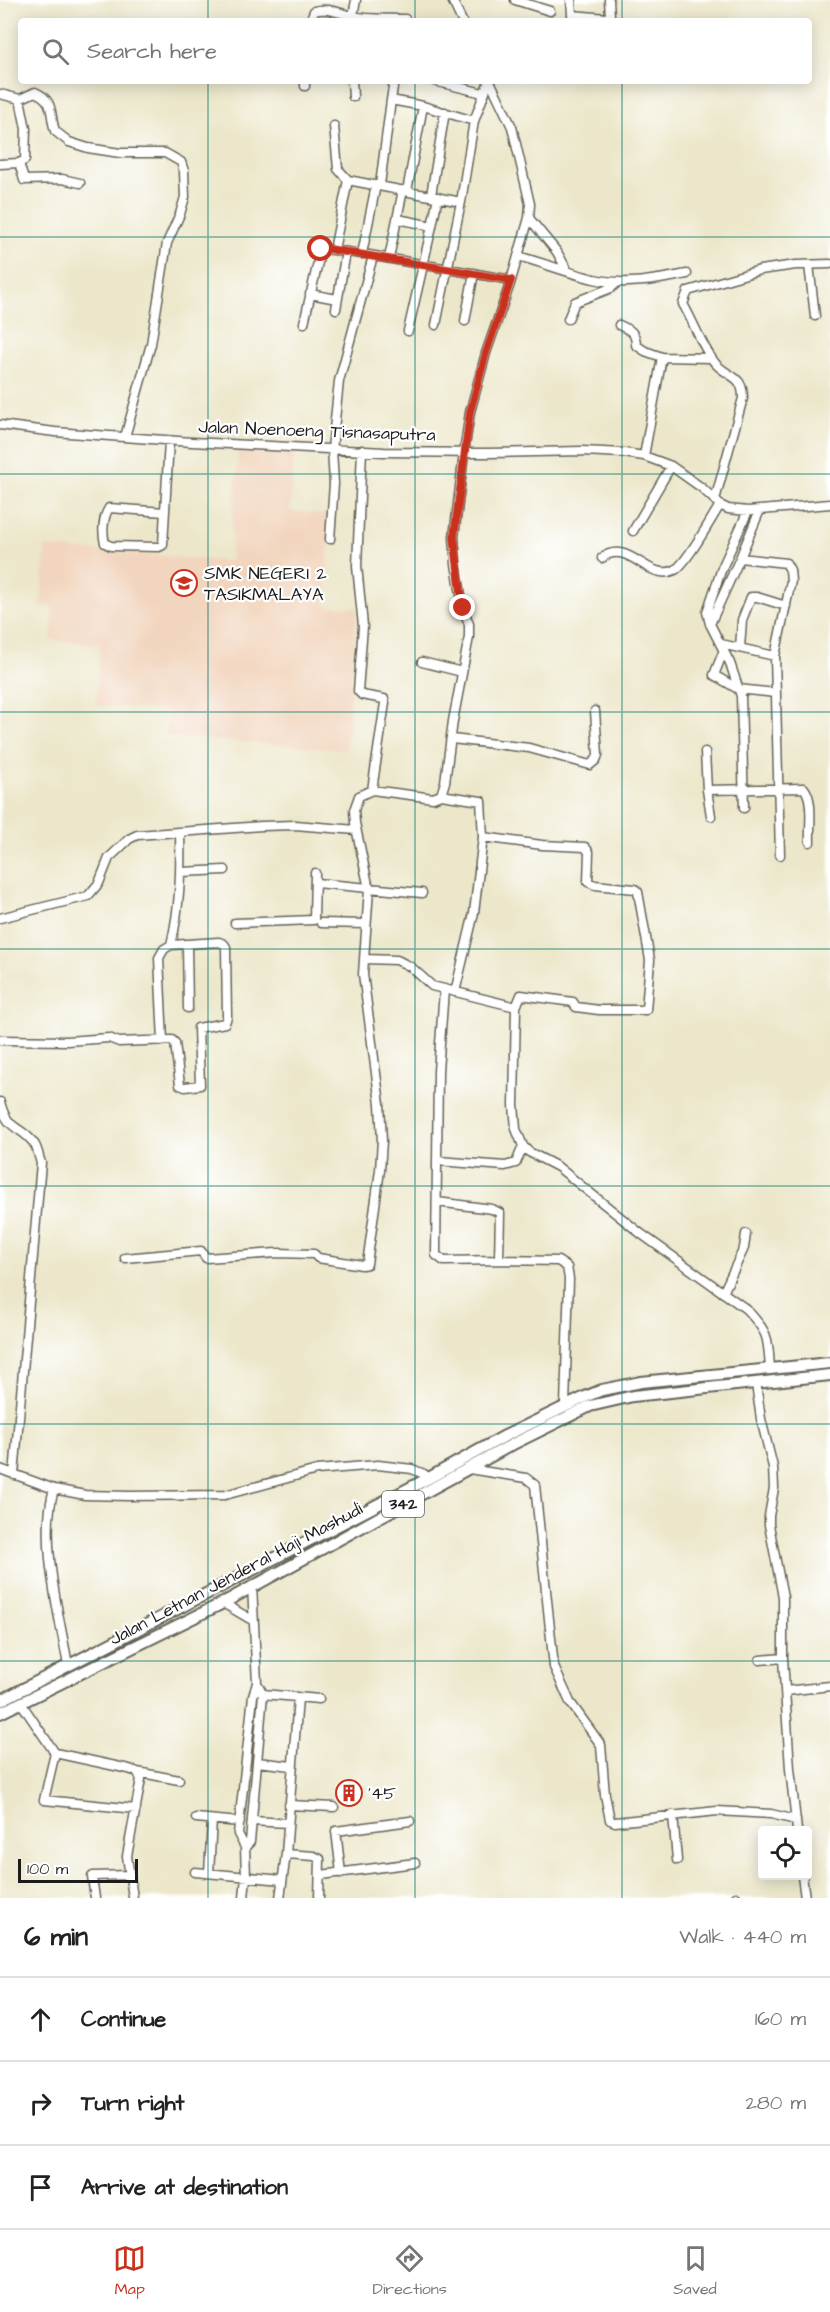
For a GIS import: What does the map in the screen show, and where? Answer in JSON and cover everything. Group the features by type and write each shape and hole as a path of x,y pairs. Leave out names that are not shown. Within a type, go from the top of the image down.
{"main road":[{"name":"Jalan Letnan Jenderal Haji Mashudi","path":"0,1701 565,1406 602,1390 695,1376 830,1363"},
{"name":"Jalan Letnan Jenderal Haji Mashudi","path":"0,1713 223,1603 513,1444 590,1406 633,1396 830,1375"},
{"path":"695,1376 696,1389"}],"street":[{"path":"352,18 356,0"},
{"path":"452,0 461,18"},
{"path":"516,0 529,2 550,11"},
{"path":"571,0 572,15 607,18 610,16 609,0"},
{"path":"311,18 314,11 322,9 349,18"},
{"path":"352,84 353,97"},
{"path":"362,254 378,185 394,84"},
{"path":"446,84 483,93"},
{"path":"436,325 461,202 474,122 488,84"},
{"path":"441,795 470,630 463,608 454,537 470,412 486,353 529,218 528,191 512,127 490,84"},
{"path":"0,94 20,99 35,92 44,96 50,104 55,130 69,142 88,148 120,153 165,153 181,162 184,171 185,197 167,243 151,344 125,437"},
{"path":"0,164 19,163 25,160 26,129 20,99"},
{"path":"391,100 423,106 474,122"},
{"path":"389,258 423,106"},
{"path":"408,330 432,226 445,112"},
{"path":"334,126 338,169 348,180 461,202"},
{"path":"19,163 24,180 62,178 80,183"},
{"path":"334,250 348,180"},
{"path":"529,218 557,252 567,270"},
{"path":"398,219 432,226"},
{"path":"304,323 321,249 389,258 511,280"},
{"path":"336,309 346,252"},
{"path":"330,539 334,484 332,449 339,381 373,256"},
{"path":"518,256 595,279 618,282 636,282 687,274"},
{"path":"602,558 614,552 626,553 661,572 674,570 683,562 718,503 743,390 739,381 711,358 683,304 688,291 760,270 830,264"},
{"path":"809,265 815,316"},
{"path":"465,321 474,273"},
{"path":"568,319 575,302 611,288 618,282"},
{"path":"310,294 337,299"},
{"path":"619,325 632,331 636,337 636,345 645,351 662,357 711,358"},
{"path":"644,456 662,357"},
{"name":"Jalan Noenoeng Tisnasaputra","path":"0,425 169,441 332,449 464,453 582,451 624,453 644,456 671,466 728,509 748,511 830,504"},
{"path":"165,512 109,508 105,514 105,543 111,546 162,546 165,512 169,441"},
{"path":"362,450 357,566 363,626 358,691 362,695 380,697 385,703 372,790"},
{"path":"633,531 671,466"},
{"path":"710,624 760,510"},
{"path":"744,807 741,696 730,663 710,624 707,607 748,511"},
{"path":"740,558 786,563 792,576 776,656 780,855"},
{"path":"722,568 734,573"},
{"path":"715,588 725,592"},
{"path":"740,648 742,620 750,597 786,606"},
{"path":"722,647 740,648 776,656"},
{"path":"722,647 714,674 738,689 776,693"},
{"path":"422,662 462,672"},
{"path":"452,739 529,748 590,765 594,763 598,755 595,711"},
{"path":"705,752 706,790 711,816"},
{"path":"706,790 804,788 808,792 810,842"},
{"path":"125,1258 201,1251 206,1258 277,1253 314,1254 318,1258 368,1264 382,1140 380,1104 363,974 369,889 354,810 359,796 372,790 425,798 441,795 481,801 483,837 474,913 455,992"},
{"path":"0,918 88,896 99,883 109,858 136,835 295,825 356,830"},
{"path":"171,945 179,911 180,833"},
{"path":"483,837 542,845 585,847 589,852 588,882 595,885 635,889 640,897 650,960 646,1010 599,1010 576,1007 573,1002 521,995 516,1007 514,1105 516,1128 523,1146 529,1152 558,1167 640,1233 746,1309 763,1328 769,1343 770,1370"},
{"path":"181,872 225,870"},
{"path":"235,923 312,921 315,918 315,873"},
{"path":"316,884 422,893"},
{"path":"321,923 366,924"},
{"path":"0,1040 67,1041 109,1038 119,1042 174,1042 180,1085 200,1086 197,1030 200,1027 226,1022 227,954 224,944 219,942 171,945 164,949 159,958 163,1041"},
{"path":"187,944 188,1008"},
{"path":"364,959 404,962 432,986 516,1007"},
{"path":"444,990 438,1071 437,1258 444,1261 499,1260 563,1263 568,1269 565,1406"},
{"path":"0,1102 9,1124 34,1144 41,1163 14,1475"},
{"path":"438,1161 505,1166 516,1163 523,1146"},
{"path":"437,1202 492,1209 500,1213 499,1260"},
{"path":"723,1293 744,1248 746,1234"},
{"path":"756,1384 774,1478 769,1516 783,1597 783,1658 790,1769 797,1826"},
{"path":"0,1469 54,1490 85,1495 129,1496 225,1495 317,1470 378,1465 412,1469 429,1478"},
{"path":"469,1469 526,1478 534,1485 552,1658 558,1679 570,1702 602,1749 609,1818 615,1822 696,1812 735,1812 771,1814 796,1820"},
{"path":"54,1490 50,1503 49,1526 53,1577 68,1665"},
{"path":"244,1898 245,1847 239,1839 240,1822 253,1696 257,1683 252,1586"},
{"path":"223,1603 252,1620"},
{"path":"760,1660 783,1658"},
{"path":"245,1847 250,1842 263,1694 257,1683"},
{"path":"786,1691 830,1686"},
{"path":"263,1694 319,1699"},
{"path":"280,1898 286,1854 298,1698"},
{"path":"21,1703 55,1753 179,1780"},
{"path":"55,1753 44,1800 136,1809"},
{"path":"257,1762 292,1766"},
{"path":"134,1898 127,1856 141,1779 137,1772"},
{"path":"289,1805 334,1807"},
{"path":"673,1815 677,1860"},
{"path":"196,1818 240,1822"},
{"path":"209,1873 212,1820"},
{"path":"252,1821 288,1823"},
{"path":"341,1873 336,1831 410,1821"},
{"path":"286,1854 319,1858 322,1863 319,1898"},
{"path":"321,1875 416,1863"},
{"path":"195,1872 282,1880"},
{"path":"95,1898 93,1876 130,1875"},
{"path":"803,1880 805,1898"}],"shaded area":[{"name":"SMK NEGERI 2 TASIKMALAYA","path":"238,450 294,454 290,511 331,515 325,606 357,608 346,750 166,736 168,711 96,705 100,644 51,640 53,606 41,605 45,547 230,561"}],"place":[{"name":"SMK NEGERI 2 TASIKMALAYA","path":"184,583"},
{"name":"'45","path":"349,1793"}],"route":[{"path":"321,249 511,280 486,353 470,412 454,537 463,608"}]}
